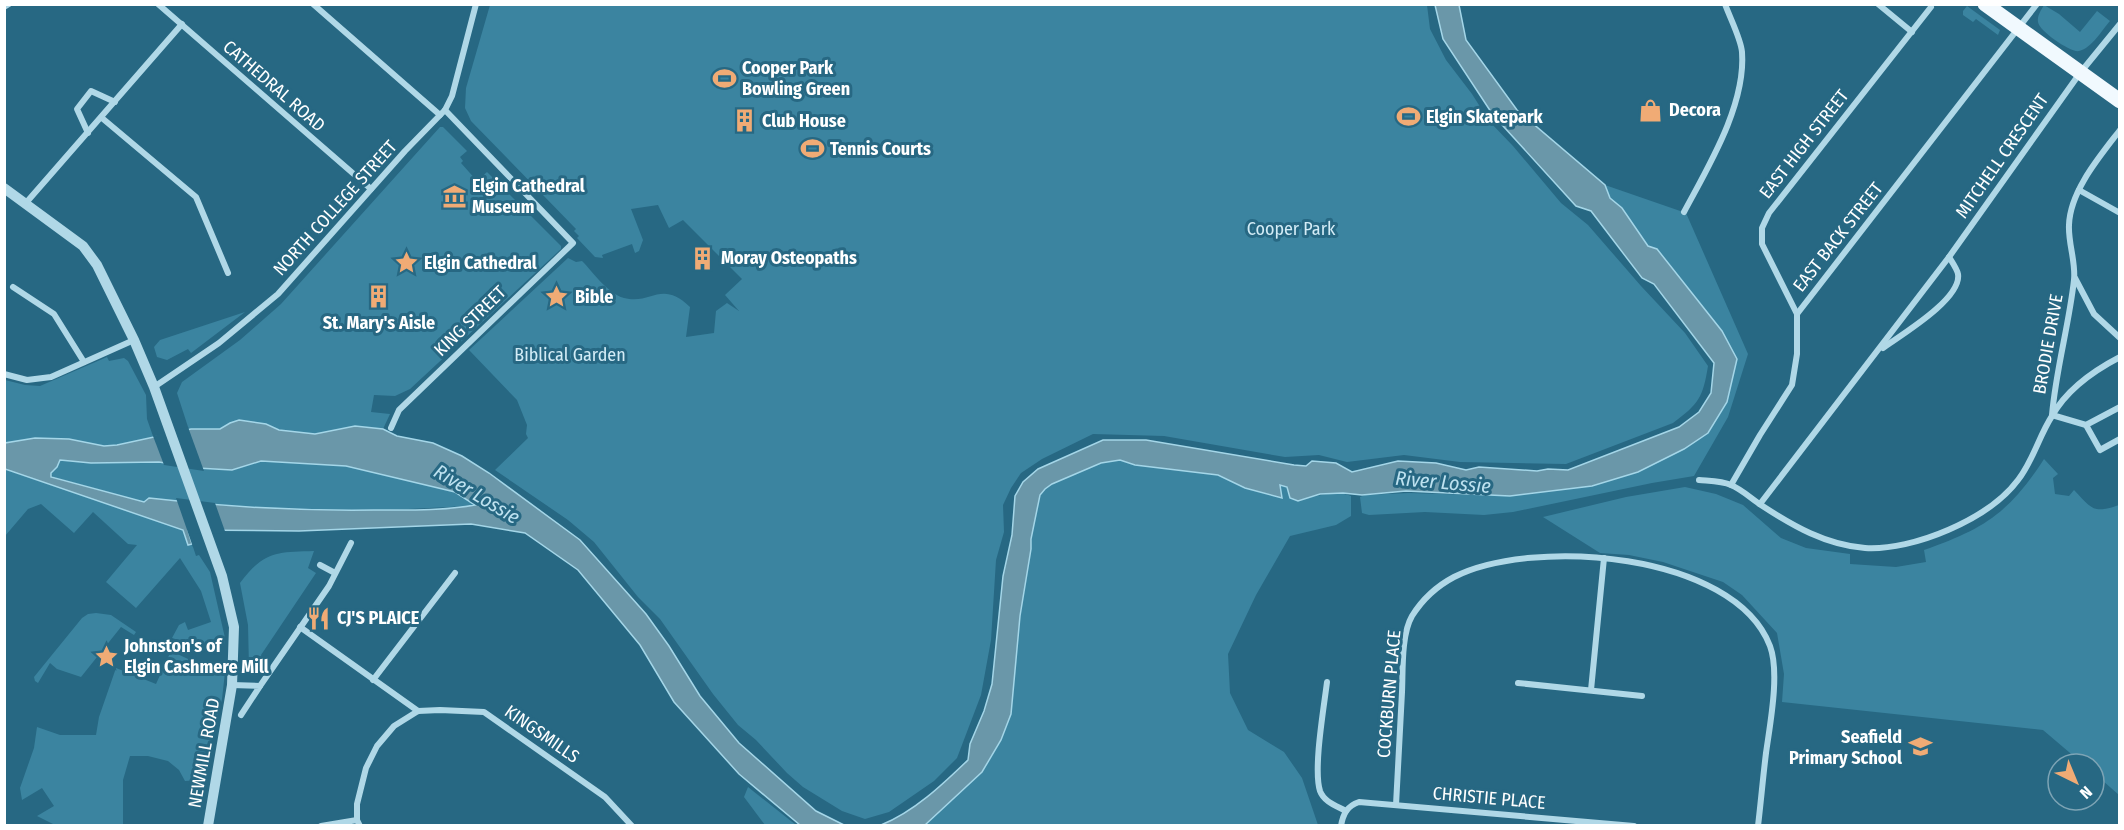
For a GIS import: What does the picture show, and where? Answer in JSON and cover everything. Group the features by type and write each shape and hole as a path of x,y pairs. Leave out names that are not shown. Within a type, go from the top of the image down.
{"main road":[{"path":"1985,4 2120,101"}],"street":[{"path":"4,7 9,4"},
{"name":"CATHEDRAL ROAD","path":"158,4 371,189"},
{"name":"KING STREET","path":"314,4 442,112 573,243 399,410 391,428"},
{"name":"NORTH COLLEGE STREET","path":"154,387 219,343 278,294 442,112 452,96 476,4"},
{"path":"1684,212 1719,144 1740,87 1742,51 1725,4"},
{"path":"1878,4 1912,32"},
{"name":"EAST BACK STREET","path":"1731,485 1792,385 1797,354 1797,314 2037,4"},
{"name":"EAST HIGH STREET","path":"1797,314 1762,244 1762,228 1769,213 1931,7"},
{"path":"25,204 182,24"},
{"name":"MITCHELL CRESCENT","path":"1760,504 1949,257 2080,73 2120,24"},
{"path":"88,133 77,109 91,91 115,102"},
{"path":"102,118 196,197 228,273"},
{"name":"BRODIE DRIVE","path":"2052,415 2055,378 2074,278 2069,225 2079,190 2094,164 2120,129"},
{"name":"NEWMILL ROAD","path":"4,188 83,246 97,265 154,387 213,549 228,597 234,627 232,685 208,825"},
{"path":"2079,190 2120,213"},
{"name":"MITCHELL CRESCENT","path":"1875,354 1942,305 1954,292 1958,275 1949,257"},
{"name":"BRODIE DRIVE","path":"2074,278 2094,315 2120,338"},
{"path":"12,287 54,314 84,362"},
{"path":"4,374 27,380 51,377 134,340"},
{"name":"BRODIE DRIVE","path":"1700,480 1731,485 1796,528 1826,539 1864,548 1890,547 1926,539 1957,527 1992,504 2018,481 2052,415 2073,388 2099,368 2120,357"},
{"path":"2052,415 2086,425 2120,407"},
{"path":"2086,425 2100,450 2120,439"},
{"name":"NEWMILL ROAD","path":"241,715 335,573 351,543"},
{"name":"COCKBURN PLACE","path":"1396,805 1404,645 1411,618 1429,594 1455,577 1492,564 1552,556 1604,558 1669,569 1697,580 1725,595 1743,609 1762,631 1771,647 1774,674 1758,825"},
{"path":"1591,690 1604,558"},
{"path":"320,565 335,573"},
{"path":"373,680 455,573"},
{"path":"300,627 418,711 394,726 377,746 366,768 357,804 359,823 321,825"},
{"path":"1328,682 1318,775 1321,793 1329,802 1346,811 1341,825"},
{"path":"1518,683 1642,696"},
{"name":"NEWMILL ROAD","path":"232,685 260,686"},
{"name":"KINGSMILLS","path":"418,711 484,712 605,797 632,825"},
{"name":"CHRISTIE PLACE","path":"1346,811 1359,802 1634,825"}],"green space":[{"name":"Cooper Park","path":"490,5 1427,5 1430,29 1446,60 1489,121 1561,203 1588,225 1685,333 1708,366 1702,393 1694,405 1673,423 1566,464 1460,462 1404,455 1347,462 1319,455 1285,457 1164,436 1093,434 1042,459 1021,473 1003,505 1004,532 996,560 991,640 981,695 957,758 934,781 889,812 865,819 842,811 803,787 787,773 756,740 738,725 660,619 638,597 594,542 568,520 495,470 528,438 527,425 517,400 469,350 568,258 576,262 582,261 606,287 624,298 634,299 664,294 680,299 690,307 686,337 714,333 716,311 727,303 739,311 725,295 742,279 683,220 669,228 658,205 631,209 643,240 639,251 635,253 632,244 602,255 603,258 595,257 577,238 579,236 574,231 576,229 471,121 465,108 466,88"},
{"path":"2044,5 2059,14 2080,32 2097,11 2110,21 2088,46 2075,51 2056,41 2040,26 2038,18"},
{"path":"1967,6 2000,30 1998,35 1976,19 1973,22 1963,15"},
{"path":"440,127 443,127 467,151 460,157 463,161 461,163 477,181 487,172 561,246 561,249 410,389 395,396 374,395 371,412 390,414 383,429 355,426 315,434 279,430 266,424 230,423 220,429 189,430 177,393 182,382 240,340 281,304"},
{"path":"1605,185 1686,213 1748,354 1728,417 1694,476 1513,512 1484,515 1425,512 1369,515 1362,513 1360,497 1365,495 1409,493 1510,496 1708,433 1722,331 1648,246 1622,208 1610,198"},
{"path":"245,312 191,353 188,349 167,360 157,357 154,347 160,340"},
{"path":"107,357 109,361 124,358 128,361 146,395 147,419 154,439 104,446 69,439 35,438 5,443 5,380 40,386"},
{"path":"2044,459 2058,474 2053,478 2055,494 2069,496 2074,490 2089,505 2098,509 2119,505 2119,795 2106,784 2106,752 2069,752 2043,730 1782,702 1784,674 1777,633 1742,595 1723,582 1663,562 1629,555 1600,553 1543,517 1626,497 1685,487 1716,494 1743,505 1781,538 1806,548 1850,554 1850,564 1896,567 1926,562 1924,550 1963,535 1993,517 2019,493"},
{"path":"60,460 91,463 159,462 197,468 232,470 261,461 346,466 455,492 475,505 394,510 312,510 230,506 149,498 144,502 53,477 51,473"},
{"path":"1120,460 1135,465 1218,475 1245,488 1281,497 1280,485 1287,487 1298,501 1332,494 1351,496 1351,516 1336,525 1290,536 1256,595 1228,654 1230,693 1248,730 1284,752 1302,778 1318,825 925,826 982,772 1001,740 1011,714 1020,616 1034,521 1041,494 1051,484 1079,470 1102,462"},
{"path":"4,469 184,530 188,545 192,544 196,556 199,555 210,572 225,638 224,645 209,650 172,638 179,625 185,622 188,630 211,622 201,591 180,558 136,608 106,582 137,545 128,544 93,512 74,533 41,504 28,509 5,536"},
{"path":"314,551 308,568 316,573 261,655 264,665 249,667 248,625 240,583 256,565 272,555"},
{"path":"96,613 111,615 136,632 134,635 121,627 81,677 57,669 50,663 38,683 35,681 34,677 82,618"},
{"path":"171,651 203,666 222,669 225,672 222,699 201,780 185,781 179,770 168,761 148,756 130,756 123,780 123,824 55,825 37,816 54,806 42,788 22,800 20,788 34,748 37,727 60,735 96,735 99,717 116,668 156,684"},
{"path":"748,787 796,825 765,825 744,797"}],"water":[{"name":"River Lossie","path":"1435,5 1459,5 1466,40 1517,110 1605,185 1610,198 1622,208 1648,246 1657,249 1722,331 1737,359 1727,402 1708,433 1684,449 1638,472 1592,486 1510,496 1406,491 1362,495 1320,494 1298,501 1290,498 1287,487 1280,485 1282,498 1245,488 1218,475 1135,465 1120,460 1101,463 1052,484 1040,495 1031,539 1020,616 1011,714 1001,740 982,772 925,825 881,825 916,805 968,760 970,744 992,684 1003,576 1012,535 1015,496 1023,482 1038,469 1103,440 1146,440 1294,465 1306,466 1312,461 1336,463 1352,472 1398,461 1436,463 1466,470 1479,467 1537,471 1568,470 1679,427 1699,412 1711,393 1714,363 1654,284 1642,278 1591,211 1576,206 1493,115 1443,39"},
{"name":"River Lossie","path":"239,420 266,424 279,430 315,434 355,426 383,429 397,436 433,443 462,456 489,473 580,540 646,614 700,696 739,743 816,811 844,825 800,825 739,774 674,702 640,645 578,570 525,533 471,524 299,531 188,530 192,544 188,545 183,530 5,469 5,443 35,438 69,439 104,446 117,445 191,429 220,429","holes":["60,460 91,463 159,462 197,468 232,470 261,461 346,466 455,492 475,505 424,510 317,510 261,508 149,498 144,502 51,477 51,473"]}],"pier":[{"path":"188,427 204,471 164,465 153,436"},
{"path":"176,498 215,503 226,534 192,533 195,543 193,547"}],"place":[{"name":"Cooper Park Bowling Green","path":"724,78"},
{"name":"Decora","path":"1651,110"},
{"name":"Elgin Skatepark","path":"1408,117"},
{"name":"Club House","path":"744,121"},
{"name":"Tennis Courts","path":"812,149"},
{"name":"Elgin Cathedral Museum","path":"454,196"},
{"name":"Moray Osteopaths","path":"703,258"},
{"name":"Elgin Cathedral","path":"406,263"},
{"name":"St. Mary's Aisle","path":"379,297"},
{"name":"Bible","path":"557,297"},
{"name":"CJ'S PLAICE","path":"319,618"},
{"name":"Johnston's of Elgin Cashmere Mill","path":"106,656"},
{"name":"Seafield Primary School","path":"1920,747"}],"park label":[{"name":"Biblical Garden","path":"570,355"}]}
